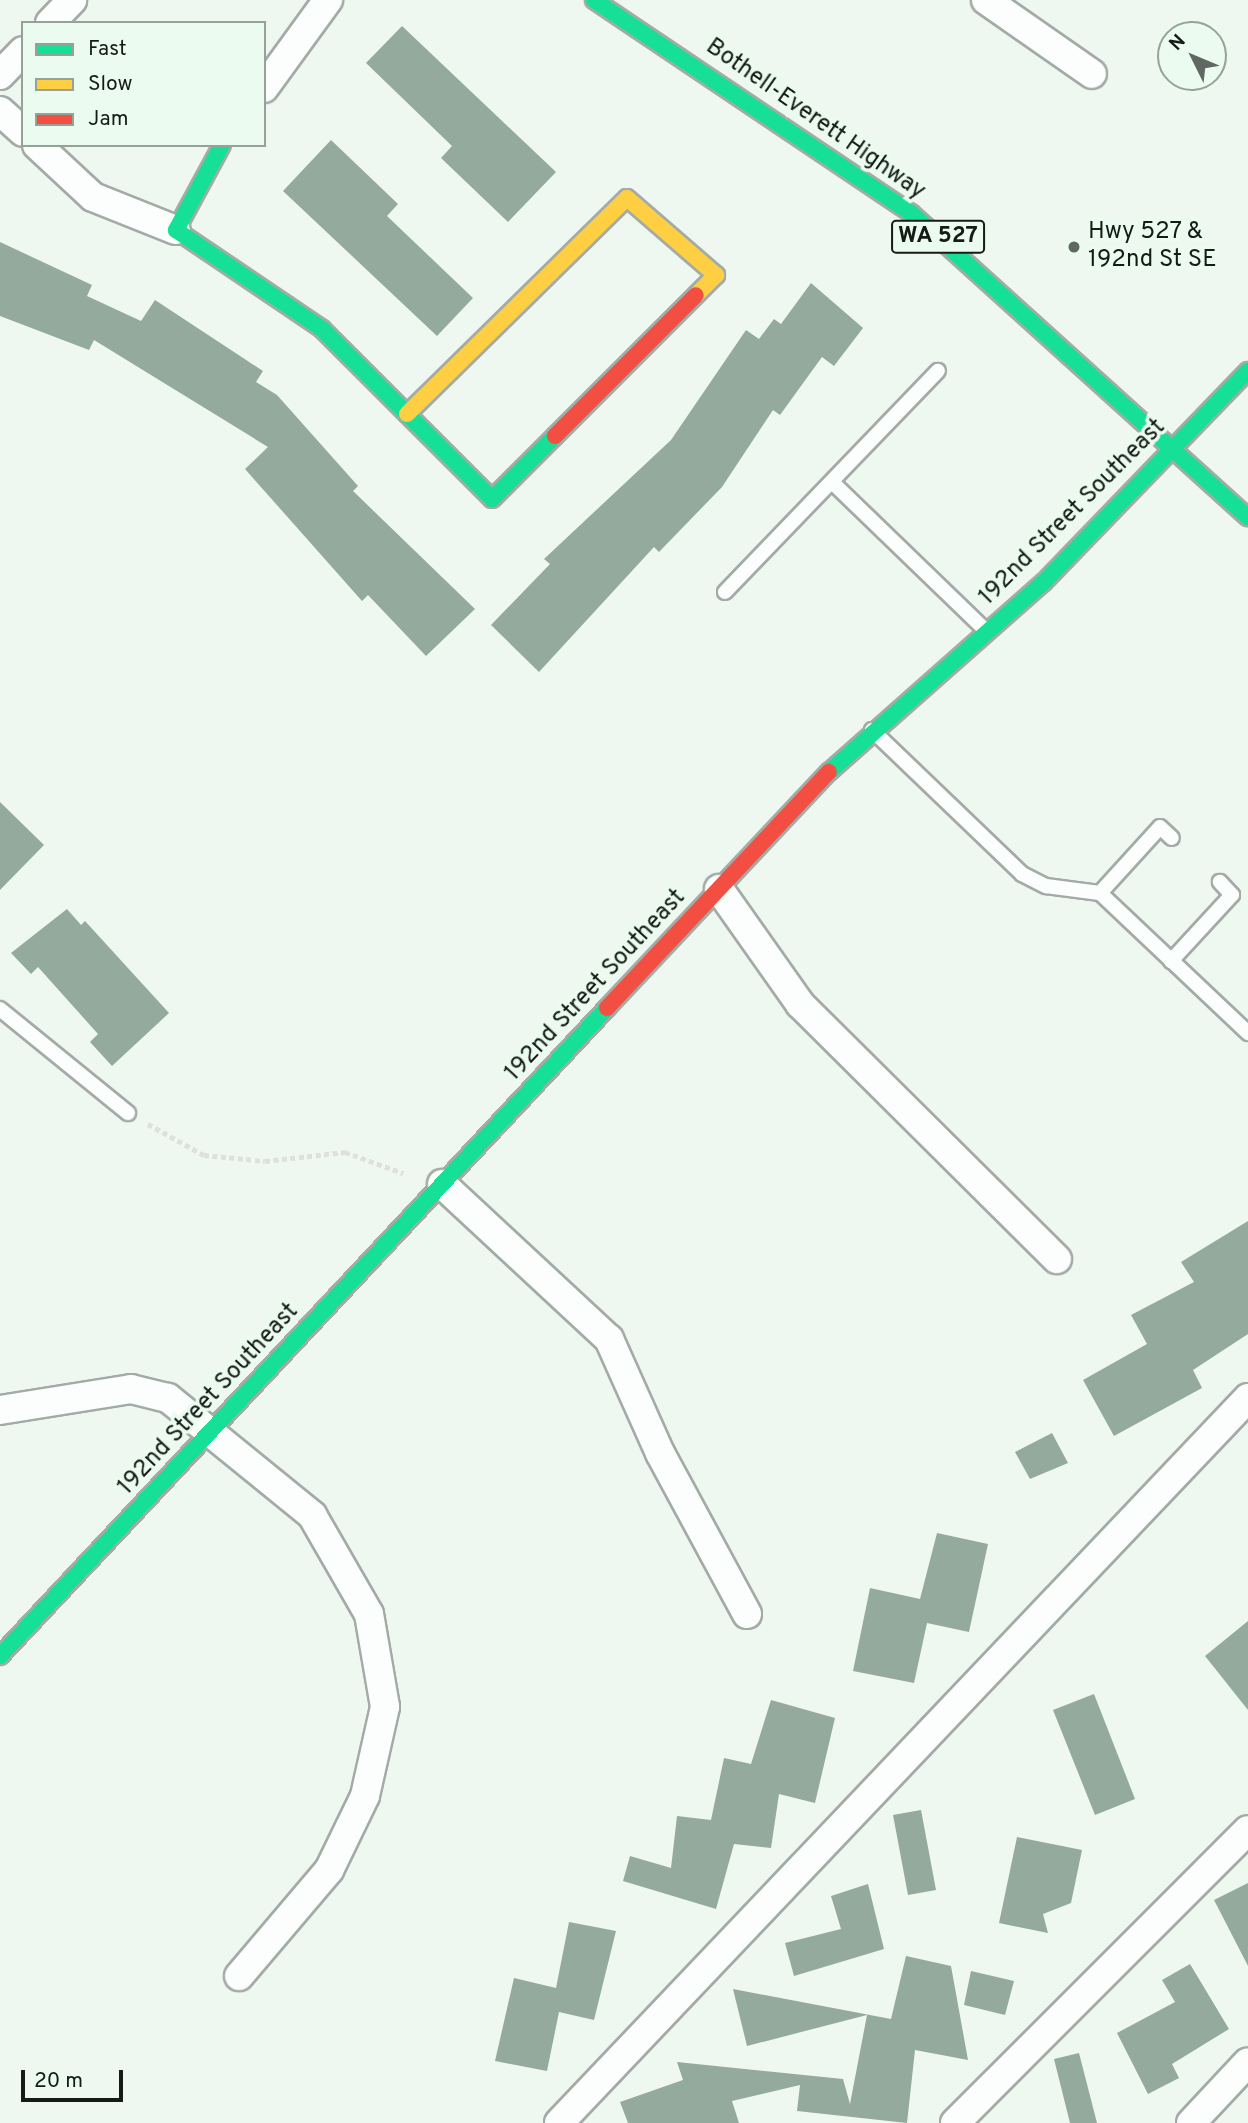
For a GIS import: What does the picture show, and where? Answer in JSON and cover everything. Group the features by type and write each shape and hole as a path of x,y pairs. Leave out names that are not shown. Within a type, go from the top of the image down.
{"street":[{"path":"52,21 72,0"},
{"path":"266,85 328,0"},
{"name":"Bothell-Everett Highway","path":"594,0 911,213 1248,517"},
{"path":"986,0 1092,74"},
{"path":"0,75 21,53"},
{"path":"0,111 21,130"},
{"path":"39,147 93,197 176,230 322,330 492,499 716,275 627,198 407,414"},
{"path":"176,230 221,147"},
{"name":"192nd Street Southeast","path":"0,1656 871,729 1043,583 1248,371"},
{"path":"719,889 800,1004 1056,1259"},
{"path":"437,1189 609,1339 660,1452 747,1614"},
{"path":"0,1410 149,1389 213,1430 313,1515 369,1614 385,1707 365,1796 329,1870 239,1976"},
{"path":"559,2123 1248,1398"},
{"path":"955,2123 1248,1830"},
{"path":"1191,2123 1248,2062"}],"lane":[{"path":"725,593 938,371"},
{"path":"832,482 986,631"},
{"path":"871,729 1022,874 1046,886 1100,893 1248,1033"},
{"path":"1100,893 1160,827 1172,838"},
{"path":"1171,961 1233,895 1220,882"},
{"path":"0,1009 128,1113"}],"path":[{"path":"128,1113 204,1155 265,1161 345,1152 405,1173 437,1189"}],"building":[{"path":"402,26 556,172 508,222 441,158 452,146 366,63"},
{"path":"331,140 398,204 387,216 473,298 437,336 283,191"},
{"path":"0,242 92,285 87,296 141,321 155,300 263,371 256,382 277,395 358,486 353,491 475,609 426,656 368,595 362,601 245,469 268,447 94,340 89,350 0,316"},
{"path":"811,283 863,328 834,366 822,357 780,415 773,410 722,487 659,552 654,547 539,672 491,625 550,564 544,559 671,440 746,330 759,339 774,319 781,324"},
{"path":"0,802 44,845 0,890"},
{"path":"67,909 81,925 85,921 169,1013 112,1066 90,1042 98,1034 38,967 31,974 11,953"},
{"path":"1248,1221 1248,1334 1193,1370 1202,1388 1114,1436 1083,1380 1147,1344 1131,1315 1194,1282 1181,1262"},
{"path":"1052,1433 1068,1463 1030,1479 1015,1452"},
{"path":"937,1533 988,1544 969,1632 927,1623 914,1683 853,1671 870,1588 920,1599"},
{"path":"1248,1621 1248,1710 1205,1656"},
{"path":"1094,1694 1135,1799 1095,1815 1053,1710"},
{"path":"771,1700 835,1718 815,1803 779,1794 771,1848 734,1844 716,1909 623,1881 630,1856 671,1868 677,1816 711,1820 724,1758 751,1764"},
{"path":"921,1810 936,1890 908,1895 893,1815"},
{"path":"1017,1837 1082,1850 1071,1903 1043,1914 1048,1933 999,1923"},
{"path":"1248,1883 1248,1966 1214,1900"},
{"path":"868,1884 884,1949 794,1976 785,1943 841,1929 831,1896"},
{"path":"569,1922 616,1931 594,2020 559,2012 547,2071 495,2061 514,1978 556,1988"},
{"path":"906,1956 951,1966 968,2060 915,2050 907,2123 797,2111 800,2085 732,2101 739,2123 628,2123 620,2102 683,2080 677,2062 843,2079 850,2104 867,2015 747,2046 733,1989 891,2019"},
{"path":"1190,1964 1229,2029 1172,2064 1179,2078 1148,2094 1117,2033 1175,2002 1162,1980"},
{"path":"971,1971 1014,1981 1005,2015 964,2005"},
{"path":"1079,2053 1097,2123 1070,2123 1054,2059"}],"traffic: fast":[{"path":"594,0 911,213 1248,517"},
{"path":"221,147 176,230 322,329 492,499 555,436"},
{"path":"829,772 1043,583 1248,371"},
{"path":"0,1656 607,1008"}],"traffic: slow":[{"path":"407,414 627,198 716,275 696,295"}],"traffic: jam":[{"path":"555,436 696,295"},
{"path":"607,1008 829,772"}],"place":[{"name":"Hwy 527 & 192nd St SE","path":"1074,247"}]}
